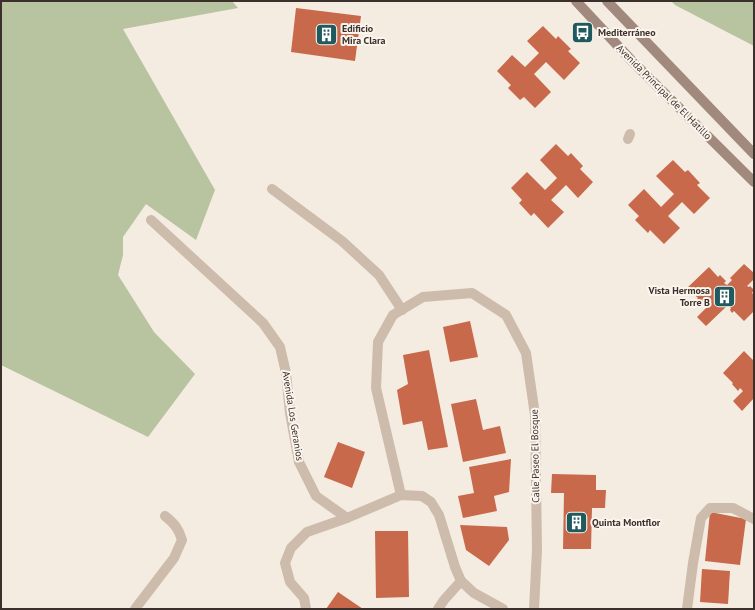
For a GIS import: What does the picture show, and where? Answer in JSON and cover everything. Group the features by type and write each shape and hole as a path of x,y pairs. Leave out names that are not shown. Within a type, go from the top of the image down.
{"main road":[{"name":"Avenida Principal de El Hatillo","path":"576,1 632,61 754,182"},
{"name":"Avenida Principal de El Hatillo","path":"607,1 754,154"}],"street":[{"path":"272,189 342,241 379,275 402,310"},
{"name":"Avenida Los Geranios","path":"151,220 263,323 280,347 286,373 290,413 299,462 316,496 347,518"},
{"name":"Calle Paseo El Bosque","path":"401,495 376,388 378,342 393,315 423,297 472,293 506,315 526,353 535,414 537,550 534,609"},
{"path":"306,609 304,598 290,582 285,563 291,548 307,532 347,518 401,495 422,496 431,502 439,515 455,568 461,581 474,593 503,609"},
{"path":"687,609 691,570 701,518 710,508 733,508 754,519"},
{"path":"134,609 174,558 182,540 180,531 165,516"},
{"path":"438,609 461,581"}],"green space":[{"path":"1,1 232,1 238,8 123,29 215,190 196,240 146,204 123,237 123,255 118,275 154,332 195,374 148,437 1,365"},
{"path":"671,1 754,1 754,46 675,5"}],"building":[{"name":"Edificio Mira Clara","path":"296,8 361,16 355,61 291,52"},
{"path":"543,26 556,39 558,36 571,49 568,51 580,63 564,80 546,62 534,74 551,92 535,108 524,97 520,100 508,88 511,85 497,71 512,55 525,67 539,53 527,41"},
{"path":"556,144 568,156 571,153 583,166 580,169 593,182 578,198 566,185 551,200 564,212 548,228 534,213 531,216 519,203 522,200 511,188 527,172 545,190 557,178 540,160"},
{"path":"673,160 685,172 688,170 700,183 697,185 710,198 694,214 682,202 668,216 680,228 664,244 650,230 648,233 635,220 639,216 628,205 644,189 661,207 674,194 656,176"},
{"name":"Vista Hermosa Torre B","path":"744,264 754,273 754,279 747,286 750,286 754,290 752,293 754,295 754,311 744,321 734,311 732,313 730,310 731,308 728,305 706,326 697,317 707,307 705,304 702,306 696,300 698,298 687,288 709,267 718,277 720,275 726,281 724,283 727,285 732,280 730,278"},
{"path":"470,321 478,357 450,362 443,327"},
{"path":"429,350 448,447 428,450 422,421 403,425 397,390 408,384 403,355"},
{"path":"744,351 754,361 754,398 742,411 733,401 743,391 740,388 738,391 732,384 733,383 723,373"},
{"path":"476,399 483,430 500,426 506,453 463,462 451,404"},
{"path":"338,442 365,452 352,488 324,477"},
{"path":"511,459 509,492 494,496 497,511 463,518 458,496 474,493 469,467"},
{"name":"Quinta Montflor","path":"552,474 596,475 596,490 606,490 605,508 592,508 591,549 563,549 564,493 551,493"},
{"path":"710,512 746,519 740,565 705,561"},
{"path":"460,525 507,527 509,540 489,566 466,550"},
{"path":"375,531 408,531 409,597 376,598"},
{"path":"702,569 730,571 728,604 700,602"},
{"path":"338,592 363,609 326,609"}],"place":[{"name":"Mediterráneo","path":"583,32"},
{"name":"Edificio Mira Clara","path":"326,34"},
{"name":"Vista Hermosa Torre B","path":"725,296"},
{"name":"Quinta Montflor","path":"577,522"}]}
